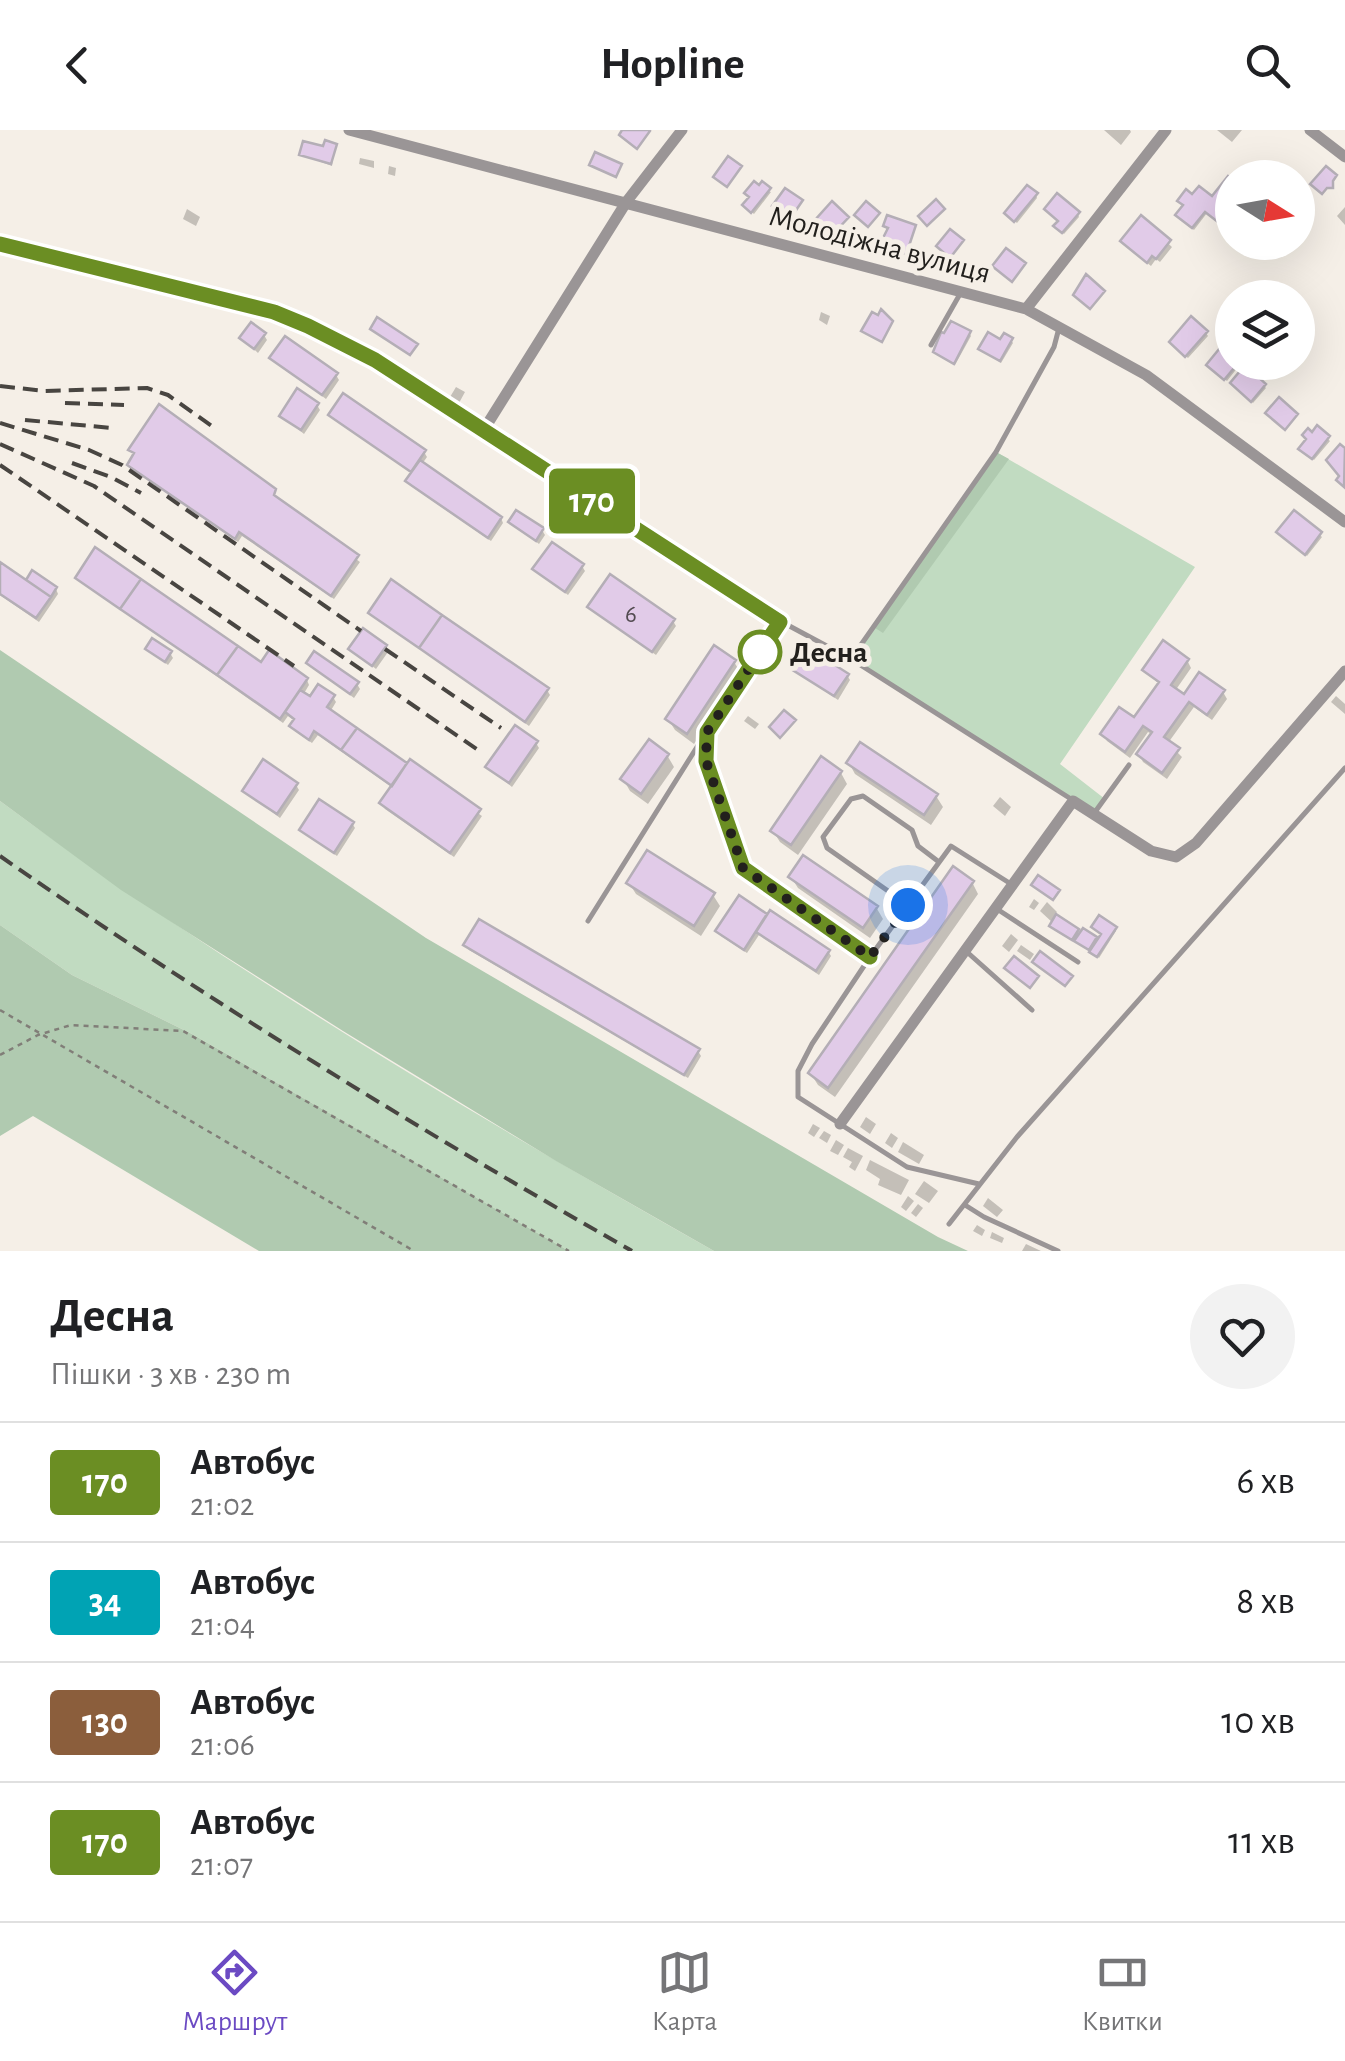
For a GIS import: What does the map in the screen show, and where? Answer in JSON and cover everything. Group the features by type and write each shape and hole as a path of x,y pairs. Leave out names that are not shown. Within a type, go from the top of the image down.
{"street":[{"name":"Молодіжна вулиця","path":"349,130 1026,309 1146,375 1345,522"},
{"path":"482,431 628,201 682,130"},
{"path":"1026,309 1166,130"},
{"path":"1310,130 1345,158"},
{"path":"0,244 292,318 375,360 780,622 707,732 706,761 743,868 870,957"},
{"path":"840,1124 1073,801 1151,851 1176,857 1196,843 1345,671"}],"lane":[{"path":"932,345 961,292"},
{"path":"851,659 996,452 1054,347 1059,327"},
{"path":"780,622 851,659 1073,801"},
{"path":"588,921 707,732"},
{"path":"1094,814 1130,765"},
{"path":"949,1224 1017,1137 1345,768"},
{"path":"908,905 826,848 823,837 851,799 863,796 912,830 918,846 939,862"},
{"path":"980,1185 907,1167 798,1097 798,1070 870,957 951,846 1011,884"},
{"path":"994,908 1078,962"},
{"path":"964,950 1032,1010"},
{"path":"965,1205 984,1218 1058,1251"}],"path":[{"path":"0,1010 414,1251"},
{"path":"0,1055 38,1035 71,1025 192,1034 569,1251"}],"green space":[{"path":"996,452 1195,567 1060,764 1105,799 1094,814 851,659"},
{"path":"996,452 1009,459 883,633 872,626"},
{"path":"0,650 426,938 968,1251 714,1251 556,1161 343,1031 121,890 0,801"},
{"path":"0,801 173,922 350,1037 714,1251 569,1251 192,1034 72,975 0,925"},
{"path":"0,925 72,975 192,1034 569,1251 259,1251 33,1116 0,1136"}],"building":[{"path":"622,130 650,131 637,149 619,135"},
{"path":"325,140 337,144 331,164 299,155 303,141 323,146"},
{"path":"595,152 622,164 616,177 589,165"},
{"path":"728,156 742,166 727,187 713,177"},
{"path":"1326,166 1337,175 1333,188 1322,194 1315,188 1315,178"},
{"path":"754,181 759,185 762,181 771,188 751,213 742,205 749,197 744,193"},
{"path":"1027,185 1038,193 1014,222 1004,213"},
{"path":"1199,186 1212,196 1215,192 1215,220 1205,212 1192,228 1175,215 1183,205 1177,201 1186,189 1192,194"},
{"path":"785,188 803,200 790,219 772,206"},
{"path":"1057,193 1080,212 1062,233 1053,226 1058,221 1044,209"},
{"path":"936,199 945,209 927,226 918,216"},
{"path":"832,201 849,217 832,235 815,220"},
{"path":"866,201 880,213 868,227 854,215"},
{"path":"887,215 916,225 906,255 879,246 888,228 883,226"},
{"path":"1141,215 1171,240 1156,259 1152,256 1147,263 1120,241"},
{"path":"950,229 964,240 950,258 936,246"},
{"path":"1006,248 1026,263 1012,282 992,266"},
{"path":"1086,274 1105,291 1090,309 1073,295"},
{"path":"881,309 893,321 882,342 861,331 872,312 878,315"},
{"path":"1191,316 1208,331 1185,357 1169,342"},
{"path":"377,317 418,344 410,355 370,329"},
{"path":"951,321 971,331 954,364 933,352 941,332"},
{"path":"251,322 266,333 254,349 239,338"},
{"path":"988,332 1000,339 1004,333 1013,338 1000,361 978,349"},
{"path":"285,336 338,373 322,395 269,358"},
{"path":"1215,354 1215,372 1206,365"},
{"path":"1262,380 1266,384 1251,402 1230,383"},
{"path":"297,388 319,403 301,430 279,416"},
{"path":"343,393 426,450 411,472 328,415"},
{"path":"1279,397 1298,414 1285,430 1265,413"},
{"path":"159,404 276,489 274,495 359,555 331,596 239,532 235,539 127,465 134,453 128,450"},
{"path":"1317,425 1330,436 1312,459 1298,449 1306,439 1302,435 1308,428 1312,432"},
{"path":"1340,444 1345,448 1344,487 1326,460"},
{"path":"420,460 502,517 488,538 405,481"},
{"path":"516,510 544,528 536,541 508,522"},
{"path":"1294,510 1322,532 1305,555 1276,532"},
{"path":"552,542 584,564 565,592 532,569"},
{"path":"95,547 141,579 120,609 75,578"},
{"path":"0,562 51,597 36,618 0,594"},
{"path":"32,570 57,587 51,597 26,580"},
{"path":"610,574 675,619 652,652 587,607"},
{"path":"141,579 238,646 217,675 120,609"},
{"path":"391,579 442,615 419,648 368,613"},
{"path":"442,615 549,688 525,722 419,648"},
{"path":"363,628 387,645 372,666 348,649"},
{"path":"152,638 172,651 165,662 145,649"},
{"path":"1163,640 1189,659 1171,685 1184,694 1199,672 1225,690 1207,715 1189,702 1164,737 1180,748 1162,773 1136,754 1152,732 1143,726 1125,752 1100,734 1119,707 1134,717 1159,682 1142,670"},
{"path":"714,645 736,660 687,734 665,719"},
{"path":"238,646 261,662 269,650 308,678 280,719 217,675"},
{"path":"805,646 849,674 834,696 791,669"},
{"path":"314,651 359,682 350,694 306,663"},
{"path":"318,684 335,695 327,707 357,728 341,750 314,731 309,740 289,726 294,719 285,712 300,690 310,696"},
{"path":"784,710 796,720 780,738 769,727"},
{"path":"515,725 538,741 509,783 485,767"},
{"path":"357,728 407,763 392,786 341,750"},
{"path":"649,739 669,754 641,794 620,779"},
{"path":"860,742 938,794 924,815 846,763"},
{"path":"821,756 842,771 791,845 770,831"},
{"path":"263,759 298,783 277,814 242,791"},
{"path":"410,759 481,809 450,853 379,803"},
{"path":"319,799 354,822 334,853 299,830"},
{"path":"647,850 715,893 694,926 626,883"},
{"path":"803,855 878,906 863,928 788,877"},
{"path":"953,866 974,881 828,1088 808,1073"},
{"path":"1038,875 1060,890 1053,900 1031,885"},
{"path":"739,895 767,914 744,950 715,931"},
{"path":"770,910 830,950 816,971 756,932"},
{"path":"1056,914 1079,929 1072,940 1049,926"},
{"path":"1099,915 1117,927 1097,957 1089,952 1101,934 1091,927"},
{"path":"479,919 700,1049 684,1075 463,945"},
{"path":"1083,928 1097,937 1089,950 1074,941"},
{"path":"1040,951 1073,976 1065,986 1032,962"},
{"path":"1014,956 1039,976 1030,988 1004,968"}],"railway":[{"path":"0,386 44,391 147,388 168,395 216,429"},
{"path":"65,403 124,405"},
{"path":"25,420 112,428"},
{"path":"0,423 89,450 122,465 361,631"},
{"path":"0,444 94,486 481,752"},
{"path":"72,463 141,493"},
{"path":"0,465 294,666"},
{"path":"385,649 501,728"},
{"path":"0,856 312,1061 632,1251"}],"bus line":[{"name":"170","path":"0,244 274,312 340,341 780,622 707,732 706,761 743,868 870,957"}],"place":[{"name":"Десна","path":"760,652"}],"route":[{"path":"760,652 764,646 707,732 706,761 743,868 870,957 908,905"}]}
